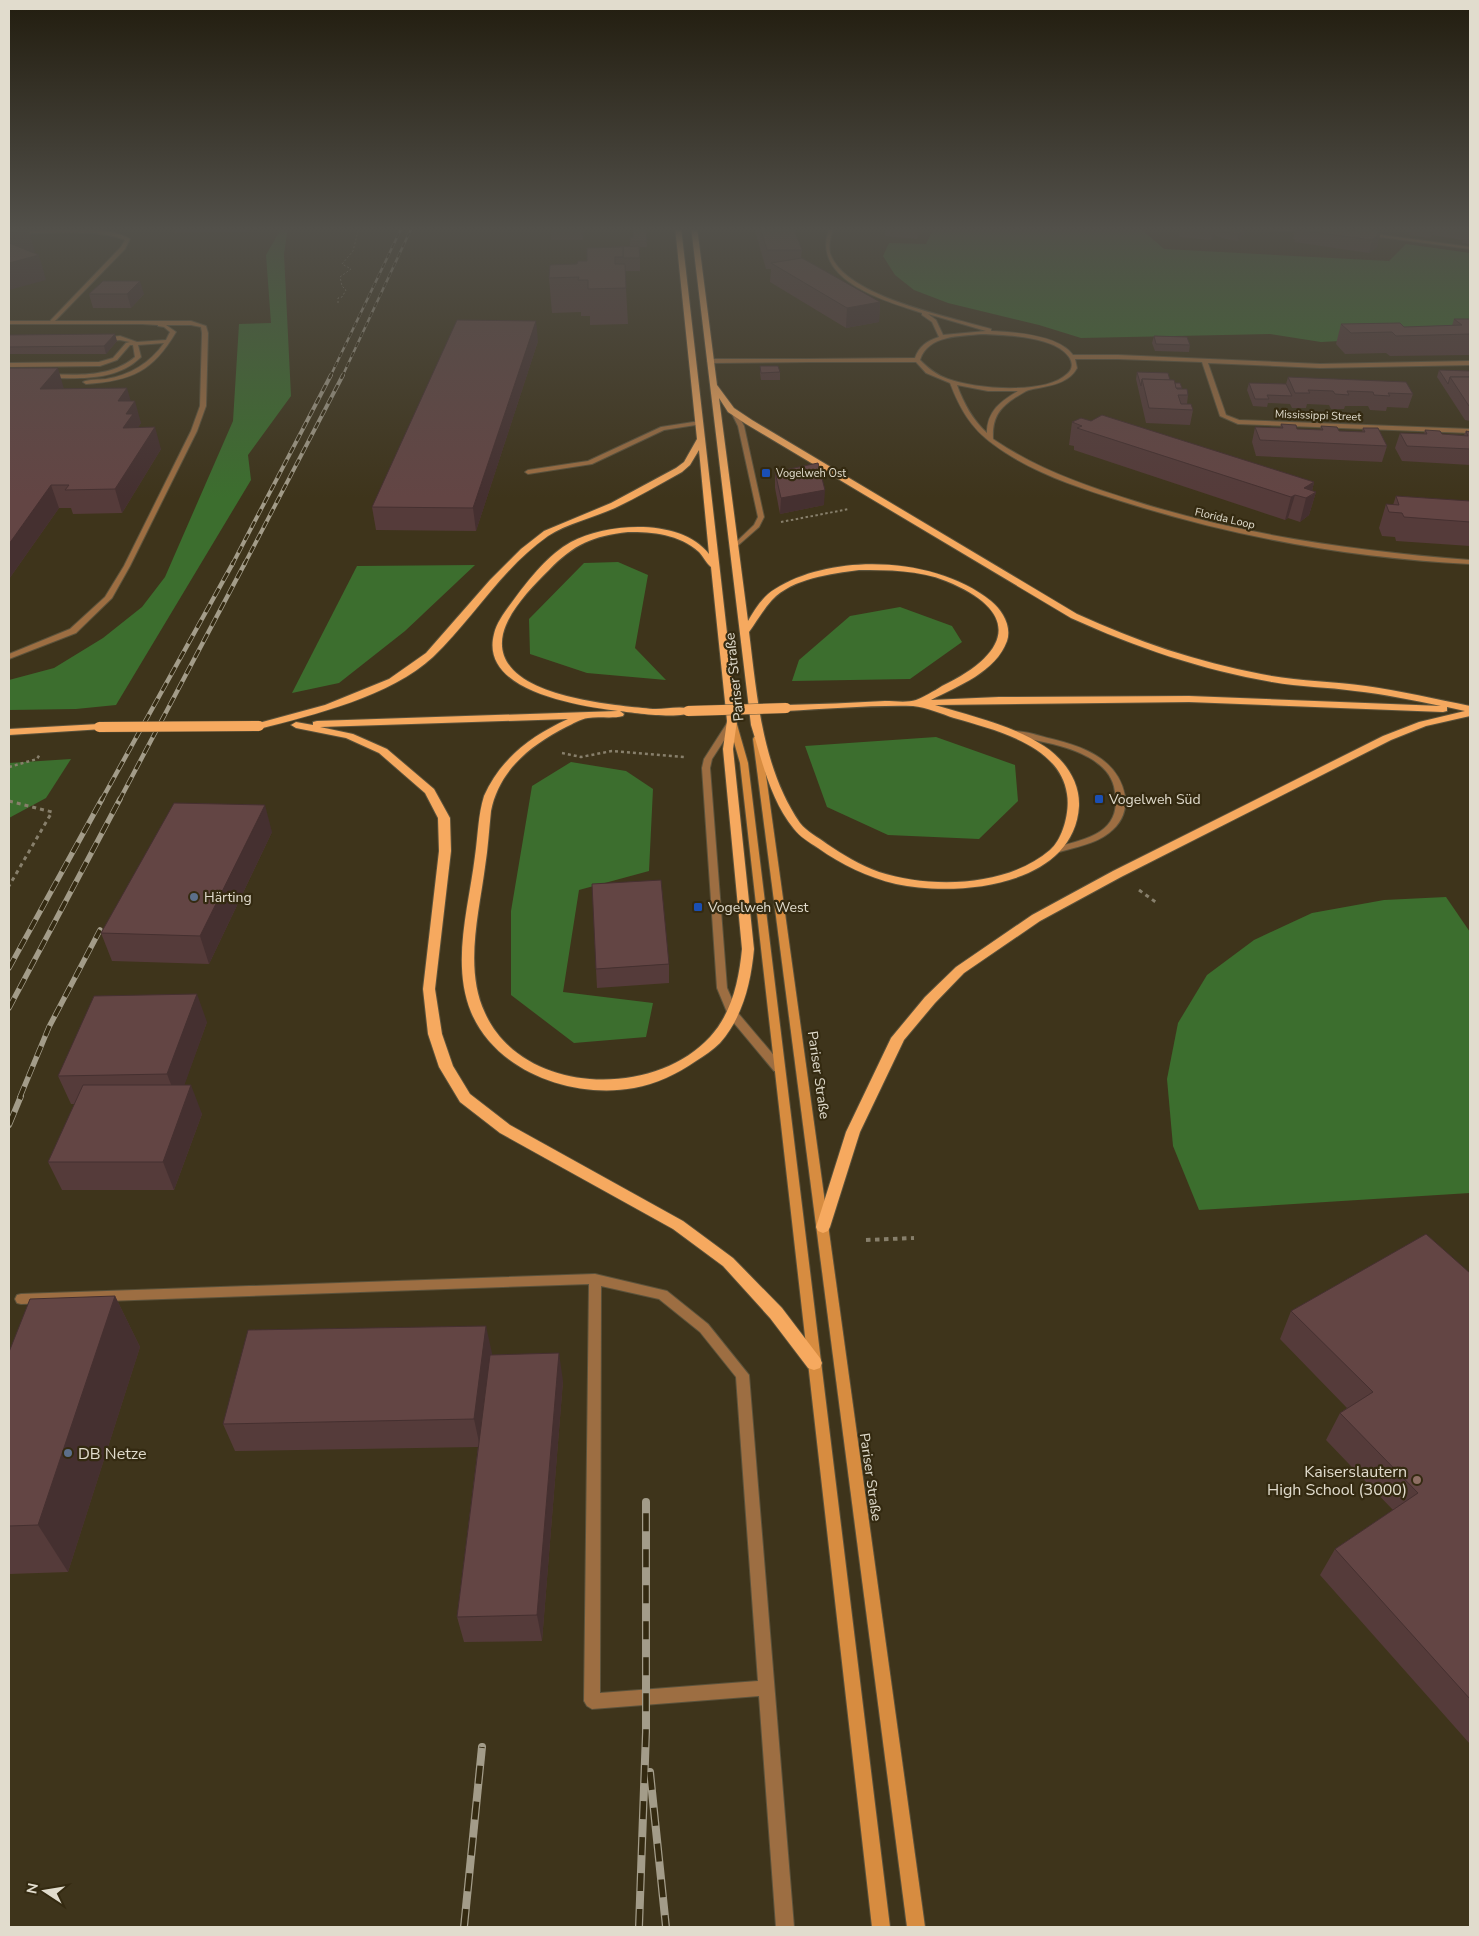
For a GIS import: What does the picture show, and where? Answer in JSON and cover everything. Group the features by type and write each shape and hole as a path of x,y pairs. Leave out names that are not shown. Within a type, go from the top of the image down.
{"main road":[{"name":"Pariser Straße","path":"688,317 732,721 744,763 778,1068 881,1927"},
{"name":"Pariser Straße","path":"705,317 756,725 916,1927"},
{"path":"713,385 736,414 1074,616 1119,637 1207,664 1260,677 1304,685 1364,689 1470,711"},
{"path":"259,726 329,707 392,681 430,655 524,551 547,533 614,505 679,470 687,463 702,437"},
{"path":"657,712 584,703 535,688 505,667 498,651 500,630 512,610 556,556 589,536 624,530 664,532 681,537 699,546 708,555 714,568"},
{"path":"745,632 770,596 829,571 859,567 887,568 915,571 959,583 976,591 1000,615 1004,628 1003,640 995,654 978,669 916,703"},
{"path":"9,732 99,727 296,725 999,700 1189,699 1470,711"},
{"path":"756,725 774,779 798,828 834,855 879,876 914,882 956,884 988,881 1018,873 1039,863 1056,850 1074,810 1072,788 1064,770 1051,756 1005,732 916,703"},
{"path":"823,1227 853,1132 898,1038 930,1000 960,970 1036,918 1125,870 1387,738 1423,724 1470,711"},
{"path":"585,715 561,725 519,753 502,772 489,796 470,949 470,985 478,1012 489,1034 504,1051 524,1065 556,1078 593,1084 626,1083 657,1077 686,1062 714,1041 733,1014 746,978 748,949 728,748 732,721"},
{"path":"296,725 350,736 383,752 430,791 444,818 445,851 429,989 435,1034 446,1066 465,1098 505,1129 678,1225 728,1262 776,1313 814,1363"}],"street":[{"path":"51,323 56,317"},
{"path":"928,317 934,321 942,338"},
{"path":"710,361 917,360 928,372 953,383 1003,389 1027,388 1050,384 1067,376 1073,370 1075,364 1072,358 1058,347 1036,339 998,333 943,317"},
{"path":"9,323 190,323 203,326 205,333 203,406 194,431 127,566 108,598 73,631 9,657"},
{"path":"48,383 109,381 135,374 153,360 169,341 173,332 166,326 144,323"},
{"path":"917,360 922,347 942,338 968,333 998,333"},
{"path":"93,339 120,338 135,342"},
{"path":"9,365 108,362 115,359 128,344 169,341"},
{"path":"39,376 92,376 122,369 138,357 135,342"},
{"path":"1072,358 1320,366 1470,363"},
{"path":"30,365 35,360"},
{"name":"Mississippi Street","path":"1205,362 1223,416 1228,420 1238,422 1470,431"},
{"name":"Florida Loop","path":"953,383 960,405 969,419 990,439 1021,459 1061,479 1200,523 1305,544 1400,558 1470,562"},
{"path":"990,439 989,426 997,408 1006,400 1027,388"},
{"path":"734,547 757,526 762,517 753,473 736,414"},
{"path":"528,472 590,463 663,428 700,423"},
{"path":"732,721 708,759 706,768 722,988 733,1014 778,1068"},
{"path":"1005,732 1074,747 1102,761 1115,776 1122,800 1121,814 1115,825 1092,840 1056,850"},
{"path":"595,1279 592,1701 766,1688"},
{"path":"21,1299 595,1279 663,1295 704,1328 742,1375 785,1927"}],"path":[{"path":"772,524 850,509"},
{"path":"557,752 580,756 612,751 652,752 687,757"},
{"path":"9,767 37,759"},
{"path":"9,801 52,812 9,886"},
{"path":"866,1240 914,1238"}],"green space":[{"path":"271,317 287,317 291,396 248,455 251,480 116,705 76,709 9,710 9,680 54,668 103,638 142,607 165,577 233,421 239,324 271,323"},
{"path":"1007,317 1470,317 1470,334 1321,342 1270,334 1081,338"},
{"path":"618,562 648,575 635,648 666,680 587,673 530,654 529,619 584,563"},
{"path":"475,565 405,631 339,683 292,693 357,566"},
{"path":"900,607 952,626 962,642 910,679 792,681 799,660 850,616"},
{"path":"936,737 1015,765 1018,801 979,839 888,835 827,807 805,746"},
{"path":"71,759 46,798 9,818 9,763"},
{"path":"571,762 626,771 653,789 649,871 579,890 563,992 653,1003 646,1037 574,1043 511,995 511,911 532,786"},
{"path":"1446,897 1470,932 1470,1193 1199,1210 1173,1146 1167,1079 1178,1023 1207,975 1254,940 1312,913 1384,900"}],"building":[{"path":"1454,319 1470,319 1470,334 1396,336 1392,332 1351,333 1341,324 1400,323 1404,327 1462,325"},
{"path":"457,320 536,321 473,508 372,507"},
{"path":"115,334 104,346 9,347 9,335"},
{"path":"1154,336 1187,337 1190,345 1156,344"},
{"path":"760,366 778,366 780,372 761,373"},
{"path":"9,368 58,368 40,389 127,388 118,401 135,401 126,414 133,414 123,428 155,427 115,489 65,490 69,485 51,485 9,544"},
{"path":"1439,370 1470,371 1470,377 1450,377 1448,384"},
{"path":"1137,372 1168,373 1170,380 1142,379 1141,386"},
{"path":"1288,377 1406,382 1413,394 1388,393 1390,396 1374,395 1373,392 1347,391 1349,395 1335,394 1333,391 1308,390 1310,393 1295,393"},
{"path":"1450,377 1470,377 1470,406 1469,406"},
{"path":"1142,379 1174,380 1177,389 1187,389 1188,395 1178,395 1181,404 1191,404 1193,410 1149,408"},
{"path":"1175,383 1180,383 1182,388 1176,388"},
{"path":"1249,383 1286,384 1292,396 1267,395 1269,399 1255,399"},
{"path":"1102,415 1314,482 1304,488 1316,492 1306,498 1295,495 1291,497 1077,428 1082,426 1072,422 1081,418 1091,421"},
{"path":"1281,424 1296,425 1297,429 1323,430 1321,426 1337,427 1339,431 1365,432 1363,428 1378,428 1387,446 1260,440 1255,427 1283,428"},
{"path":"1425,430 1440,431 1442,434 1468,436 1466,431 1470,432 1470,449 1407,446 1400,433 1427,434"},
{"path":"818,463 825,490 781,498 775,472"},
{"path":"1396,496 1470,501 1470,522 1404,517 1402,513 1389,512 1386,504 1399,505"},
{"name":"Härting","path":"174,803 265,805 200,936 101,933"},
{"path":"661,880 669,964 596,969 592,884"},
{"path":"197,994 167,1074 58,1076 94,996"},
{"path":"83,1085 191,1085 163,1162 48,1162"},
{"name":"Kaiserslautern High School (3000)","path":"1426,1234 1470,1273 1470,1699 1335,1549 1418,1493 1340,1413 1373,1392 1291,1311"},
{"path":"115,1296 38,1525 9,1526 9,1352 30,1299"},
{"path":"486,1326 474,1419 223,1424 248,1330"},
{"path":"559,1353 537,1615 457,1617 490,1355"}],"railway":[{"path":"330,376 359,317"},
{"path":"342,376 370,317"},
{"path":"232,565 330,376"},
{"path":"244,565 342,376"},
{"path":"101,801 233,563"},
{"path":"119,801 245,563"},
{"path":"9,968 102,799"},
{"path":"9,1008 120,799"},
{"path":"20,1097 49,1027 100,930"},
{"path":"9,1125 21,1096"},
{"path":"639,1927 646,1732 646,1502"},
{"path":"464,1927 482,1747"},
{"path":"650,1772 666,1927"}],"place":[{"name":"Vogelweh Ost","path":"766,473"},
{"name":"Vogelweh Süd","path":"1099,799"},
{"name":"Härting","path":"194,897"},
{"name":"Vogelweh West","path":"698,907"},
{"name":"DB Netze","path":"68,1453"},
{"name":"Kaiserslautern High School (3000)","path":"1417,1480"}]}
